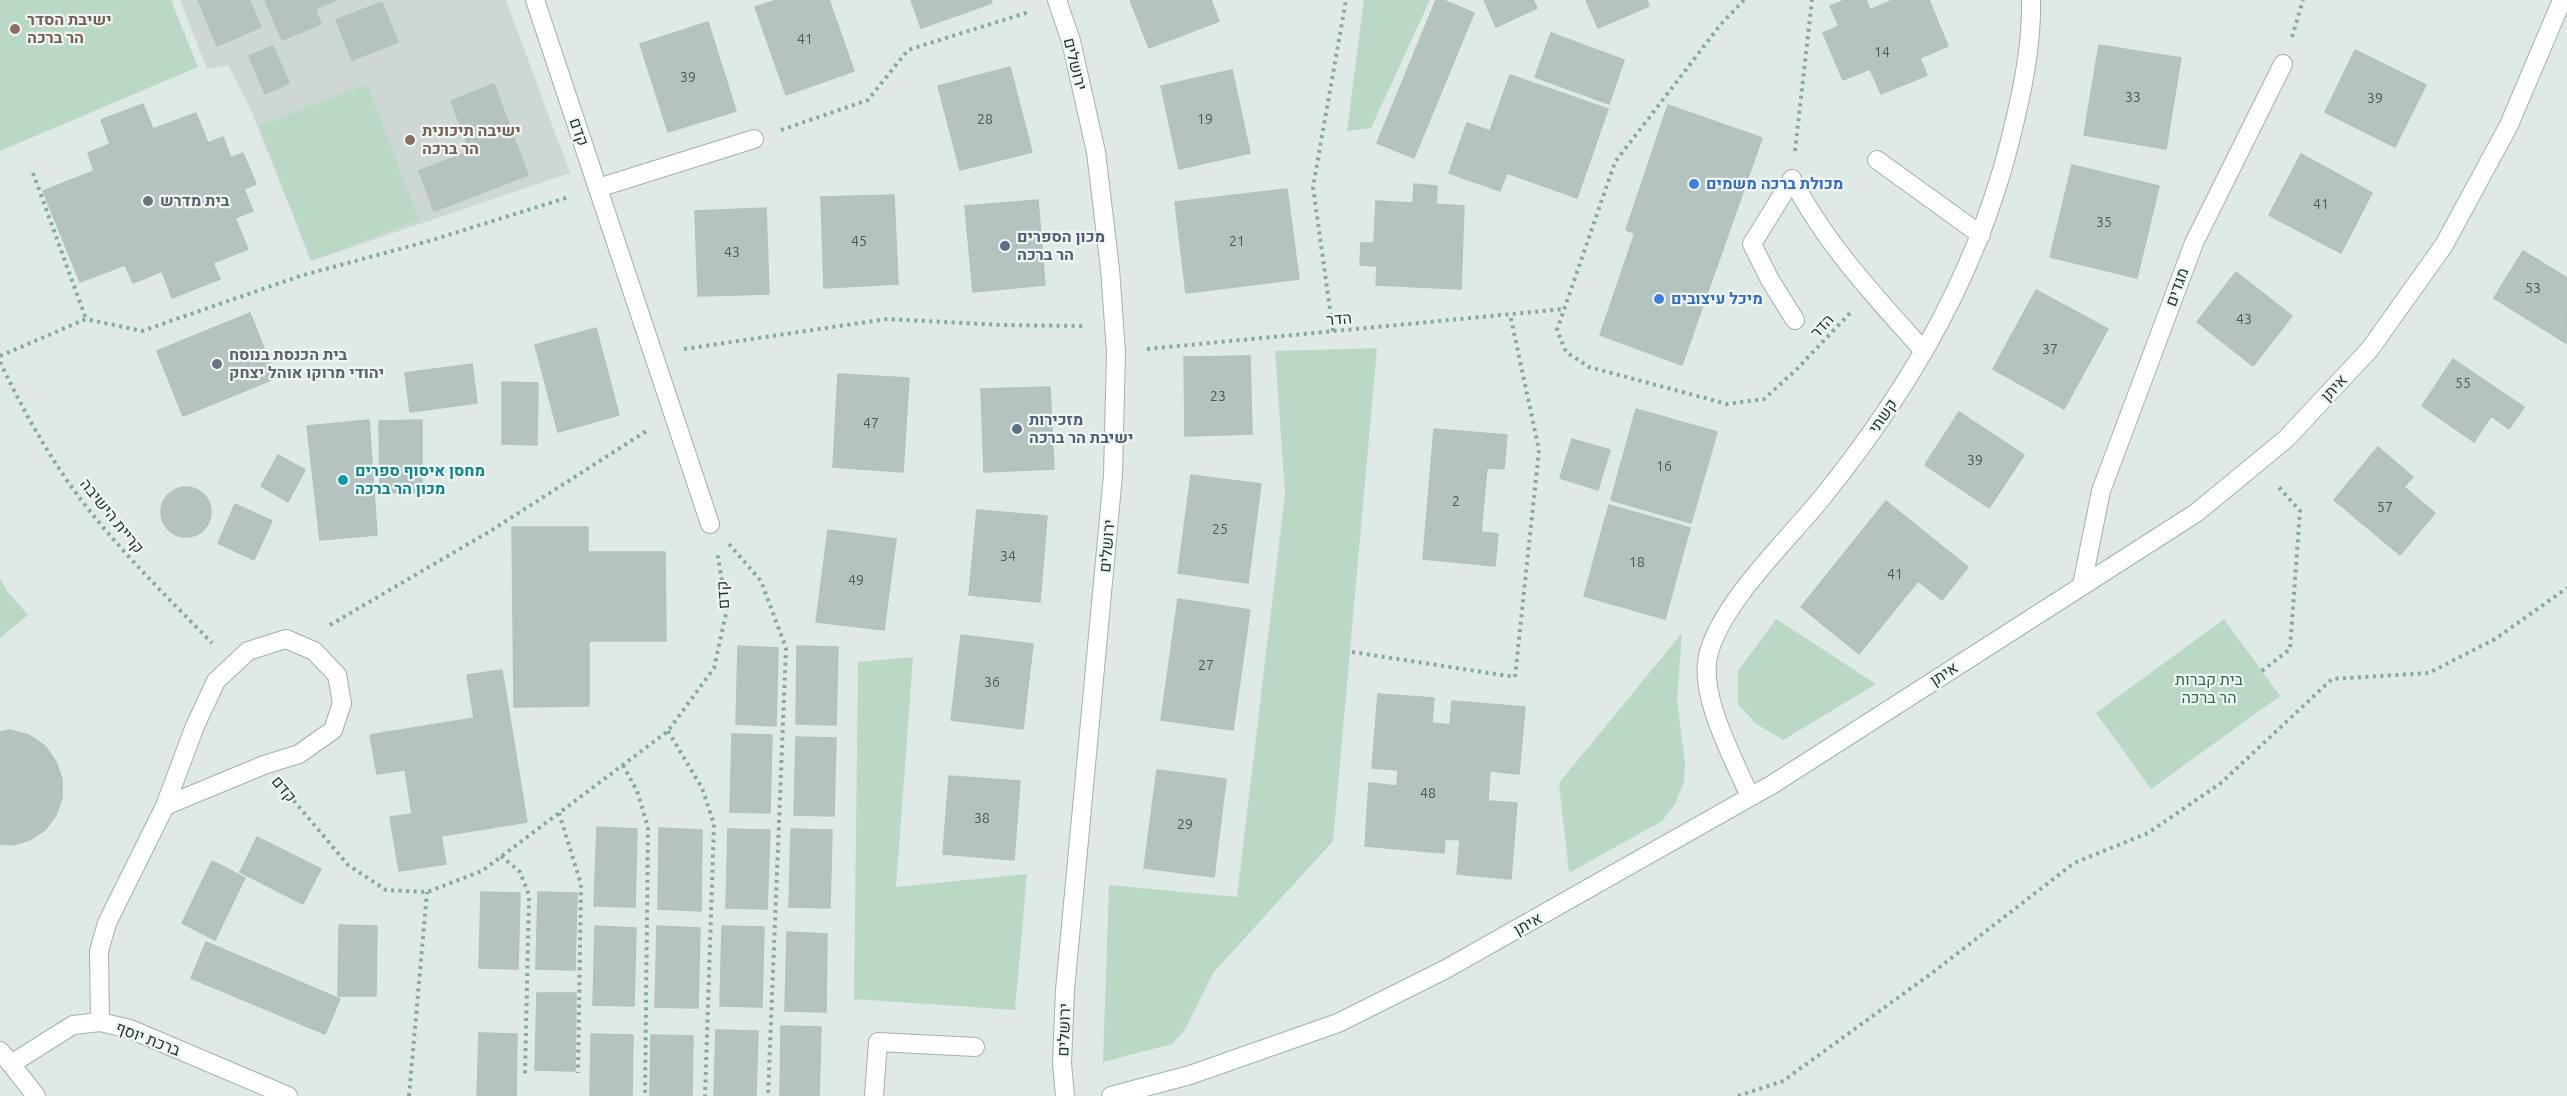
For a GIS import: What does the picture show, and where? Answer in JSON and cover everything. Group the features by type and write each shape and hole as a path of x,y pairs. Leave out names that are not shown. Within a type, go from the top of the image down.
{"street":[{"name":"קדם","path":"535,0 710,524"},
{"name":"קשתי","path":"1750,797 1709,700 1706,677 1708,656 1728,609 1821,499 1882,419 1942,321 1981,235 2008,154 2026,72 2031,0"},
{"name":"איתן","path":"1111,1096 1190,1075 1338,1023 1446,969 1750,797 2196,513 2286,440 2370,349 2444,245 2509,125 2562,0"},
{"name":"ירושלים","path":"1058,1 1071,41 1096,152 1110,269 1116,352 1113,476 1065,990 1062,1063 1065,1096"},
{"name":"מגדים","path":"2082,585 2101,491 2194,243 2283,64"},
{"path":"598,188 754,139"},
{"path":"1877,160 1981,235"},
{"path":"1792,179 1806,206 1871,291 1924,351"},
{"path":"1792,179 1752,244 1770,280 1796,320"},
{"path":"100,1022 99,951 104,933 165,806 195,726 216,681 248,651 286,639 314,651 337,675 342,704 333,730 299,754 264,765 165,806"},
{"name":"ברכת יוסף","path":"5,1058 73,1025 100,1022 130,1029 288,1096"},
{"path":"874,1096 878,1042 975,1047"},
{"path":"5,1058 36,1096"}],"path":[{"path":"1333,331 1313,187 1346,0"},
{"name":"הדר","path":"1744,0 1721,24 1615,162 1557,330 1566,352 1589,367 1727,404 1764,399 1796,370 1871,291"},
{"path":"1792,179 1812,0"},
{"path":"2283,64 2303,0"},
{"path":"754,139 868,100 908,50 1058,1"},
{"path":"33,173 86,319"},
{"path":"0,356 86,319 142,331 300,276 429,241 598,188"},
{"name":"הדר","path":"1116,352 1564,309"},
{"path":"1352,652 1515,677 1539,450 1509,314"},
{"path":"654,354 887,319 1002,325 1113,326"},
{"name":"קריית הישיבה","path":"0,362 24,414 76,493 134,563 233,665"},
{"path":"298,644 492,530 674,414"},
{"path":"2257,463 2300,511 2290,649 2262,671"},
{"path":"710,524 761,581 786,648 768,1096"},
{"name":"קדם","path":"264,765 348,865 386,890 427,892 482,871 668,731 714,668 726,609 722,575 710,524"},
{"path":"1738,1096 1783,1081 1932,973 2074,863 2148,833 2221,783 2332,678 2429,673 2495,639 2567,588"},
{"path":"668,731 702,788 714,824 705,1096"},
{"path":"622,765 637,791 648,827 645,1096"},
{"path":"559,813 581,884 578,1072"},
{"path":"501,856 520,872 529,895 525,1074"},
{"path":"409,1096 427,892"}],"shaded area":[{"name":"ישיבה תיכונית הר ברכה","path":"180,0 506,0 570,173 311,261 250,108 228,65 207,69"}],"green space":[{"path":"0,0 171,0 198,67 0,151"},
{"path":"1364,0 1430,0 1371,128 1347,131"},
{"path":"367,84 419,220 311,261 259,126"},
{"path":"1377,348 1333,841 1213,973 1184,1031 1172,1044 1103,1062 1109,885 1237,897 1285,494 1275,351"},
{"path":"0,578 7,591 28,615 0,638"},
{"path":"1776,619 1876,684 1783,740 1755,723 1738,704 1738,671"},
{"name":"בית קברות הר ברכה","path":"2224,619 2280,696 2151,789 2096,713"},
{"path":"1682,633 1677,699 1685,762 1684,782 1675,804 1662,821 1569,873 1559,783"},
{"path":"913,657 896,887 1027,874 1015,1010 854,999 858,662"}],"building":[{"path":"198,0 249,0 261,27 217,46"},
{"path":"265,0 336,0 315,9 321,24 282,40"},
{"path":"777,0 829,0 854,71 786,95 755,7"},
{"path":"911,0 991,0 992,3 921,28"},
{"path":"1130,0 1211,0 1219,21 1149,48"},
{"path":"1436,0 1443,0 1474,13 1414,158 1377,143"},
{"path":"1484,0 1533,0 1537,8 1496,27"},
{"path":"1586,0 1647,0 1649,6 1598,28"},
{"path":"1845,0 1866,0 1870,10 1893,0 1929,0 1948,46 1920,58 1927,75 1881,94 1870,69 1843,80 1823,33 1839,26 1830,6"},
{"path":"382,2 398,42 352,60 336,20"},
{"path":"708,22 736,111 668,132 640,44"},
{"path":"1551,33 1624,60 1609,104 1535,77"},
{"path":"2099,45 2181,58 2166,149 2084,135"},
{"path":"273,46 289,83 265,94 249,56"},
{"path":"2355,50 2426,85 2395,147 2325,112"},
{"path":"1010,67 1032,152 960,170 938,86"},
{"path":"1232,70 1250,153 1179,169 1161,86"},
{"path":"1510,75 1608,109 1577,198 1507,173 1500,191 1449,173 1467,123 1490,131"},
{"path":"494,84 528,175 434,211 419,171 470,151 451,101"},
{"name":"בית מדרש","path":"143,104 153,129 196,113 208,143 223,137 231,158 243,153 256,184 244,189 253,211 235,218 248,249 213,263 220,279 172,298 162,271 133,283 125,265 80,282 43,191 94,171 88,153 110,144 101,120"},
{"name":"מכולת ברכה משמים","path":"1668,105 1762,138 1718,263 1626,230"},
{"path":"2301,154 2372,193 2341,253 2269,215"},
{"path":"2072,165 2159,186 2137,278 2050,257"},
{"path":"1414,184 1437,186 1436,204 1464,206 1461,289 1376,285 1377,266 1360,265 1361,243 1374,243 1376,201 1413,203"},
{"path":"1287,189 1299,279 1186,293 1175,202"},
{"path":"894,195 898,284 824,288 821,197"},
{"name":"מכון הספרים הר ברכה","path":"1038,200 1045,285 973,292 965,206"},
{"path":"766,208 769,294 698,296 695,211"},
{"name":"מיכל עיצובים","path":"1635,233 1718,263 1682,365 1600,335"},
{"path":"2523,251 2567,278 2566,343 2494,298"},
{"path":"2236,272 2292,316 2253,366 2197,322"},
{"path":"2036,290 2108,329 2064,409 1993,369"},
{"name":"בית הכנסת בנוסח יהודי מרוקו אוהל יצחק","path":"250,313 276,378 183,416 157,351"},
{"path":"596,328 619,415 558,432 535,345"},
{"path":"1250,356 1252,434 1185,436 1184,357"},
{"path":"2453,359 2524,407 2509,429 2491,416 2474,442 2422,406"},
{"path":"472,364 477,403 410,412 405,373"},
{"path":"838,374 909,378 903,472 833,467"},
{"path":"502,382 538,383 537,445 502,444"},
{"name":"מזכירות ישיבת הר ברכה","path":"1050,387 1054,469 984,472 981,389"},
{"path":"1636,409 1717,432 1691,523 1611,500"},
{"path":"1959,412 2024,455 1989,508 1925,465"},
{"name":"מחסן איסוף ספרים מכון הר ברכה","path":"369,420 377,535 320,540 307,426"},
{"path":"422,420 422,492 380,493 379,421"},
{"path":"1434,429 1507,435 1504,469 1487,468 1481,532 1498,534 1495,566 1423,559"},
{"path":"1572,439 1610,450 1598,490 1560,478"},
{"path":"2378,447 2413,477 2404,487 2435,513 2400,555 2334,500"},
{"path":"278,455 305,470 288,502 261,486"},
{"path":"1191,475 1261,484 1248,583 1178,573"},
{"path":"191,487 204,494 210,502 210,522 204,530 196,536 181,537 168,530 162,522 161,507 168,494 176,488"},
{"path":"1886,501 1968,567 1942,600 1918,581 1859,654 1801,607"},
{"path":"235,504 272,521 254,560 218,543"},
{"path":"1609,505 1690,528 1665,619 1584,596"},
{"path":"977,510 1047,516 1040,602 969,595"},
{"path":"512,527 588,527 588,552 665,552 666,641 589,641 589,706 514,707"},
{"path":"828,530 896,539 884,630 816,622"},
{"path":"1178,599 1250,610 1233,730 1161,720"},
{"path":"961,635 1033,644 1023,729 951,720"},
{"path":"738,646 778,648 776,726 736,724"},
{"path":"797,646 838,647 836,725 796,724"},
{"path":"502,670 527,822 441,836 446,864 399,871 390,817 412,814 405,770 377,774 370,735 474,718 467,675"},
{"path":"1378,694 1434,698 1432,723 1450,725 1452,701 1525,707 1519,774 1490,771 1488,801 1517,803 1511,879 1457,874 1460,840 1445,839 1444,853 1365,846 1369,783 1397,786 1398,770 1372,768"},
{"path":"10,730 29,735 45,746 56,762 62,779 62,798 56,815 45,830 30,840 12,845 0,844 0,732"},
{"path":"732,734 772,735 770,813 730,812"},
{"path":"796,737 836,738 834,816 794,815"},
{"path":"1157,770 1226,779 1214,877 1144,868"},
{"path":"949,776 1020,781 1014,860 943,854"},
{"path":"597,827 637,829 635,907 594,906"},
{"path":"659,828 702,830 701,911 658,909"},
{"path":"728,829 770,830 767,909 726,908"},
{"path":"791,829 832,830 830,908 789,907"},
{"path":"257,837 321,869 303,904 240,872"},
{"path":"212,861 245,878 215,940 182,923"},
{"path":"481,892 520,893 518,969 479,968"},
{"path":"538,892 577,893 575,970 536,969"},
{"path":"339,925 377,926 376,996 338,996"},
{"path":"595,926 636,928 634,1006 593,1005"},
{"path":"657,926 700,928 698,1008 655,1007"},
{"path":"722,926 764,927 762,1007 720,1006"},
{"path":"787,932 827,934 826,1012 785,1011"},
{"path":"206,942 340,999 325,1034 191,978"},
{"path":"537,993 576,993 575,1071 535,1070"},
{"path":"781,1026 821,1027 819,1096 780,1096"},
{"path":"716,1030 758,1031 756,1096 714,1096"},
{"path":"479,1033 517,1034 516,1096 477,1096"},
{"path":"591,1034 633,1035 632,1096 590,1096"},
{"path":"651,1035 693,1036 692,1096 650,1096"}],"place":[{"name":"ישיבת הסדר הר ברכה","path":"15,29"},
{"name":"ישיבה תיכונית הר ברכה","path":"410,140"},
{"name":"מכולת ברכה משמים","path":"1694,184"},
{"name":"בית מדרש","path":"148,201"},
{"name":"מכון הספרים הר ברכה","path":"1005,246"},
{"name":"מיכל עיצובים","path":"1659,299"},
{"name":"בית הכנסת בנוסח יהודי מרוקו אוהל יצחק","path":"217,364"},
{"name":"מזכירות ישיבת הר ברכה","path":"1017,429"},
{"name":"מחסן איסוף ספרים מכון הר ברכה","path":"343,480"}]}
